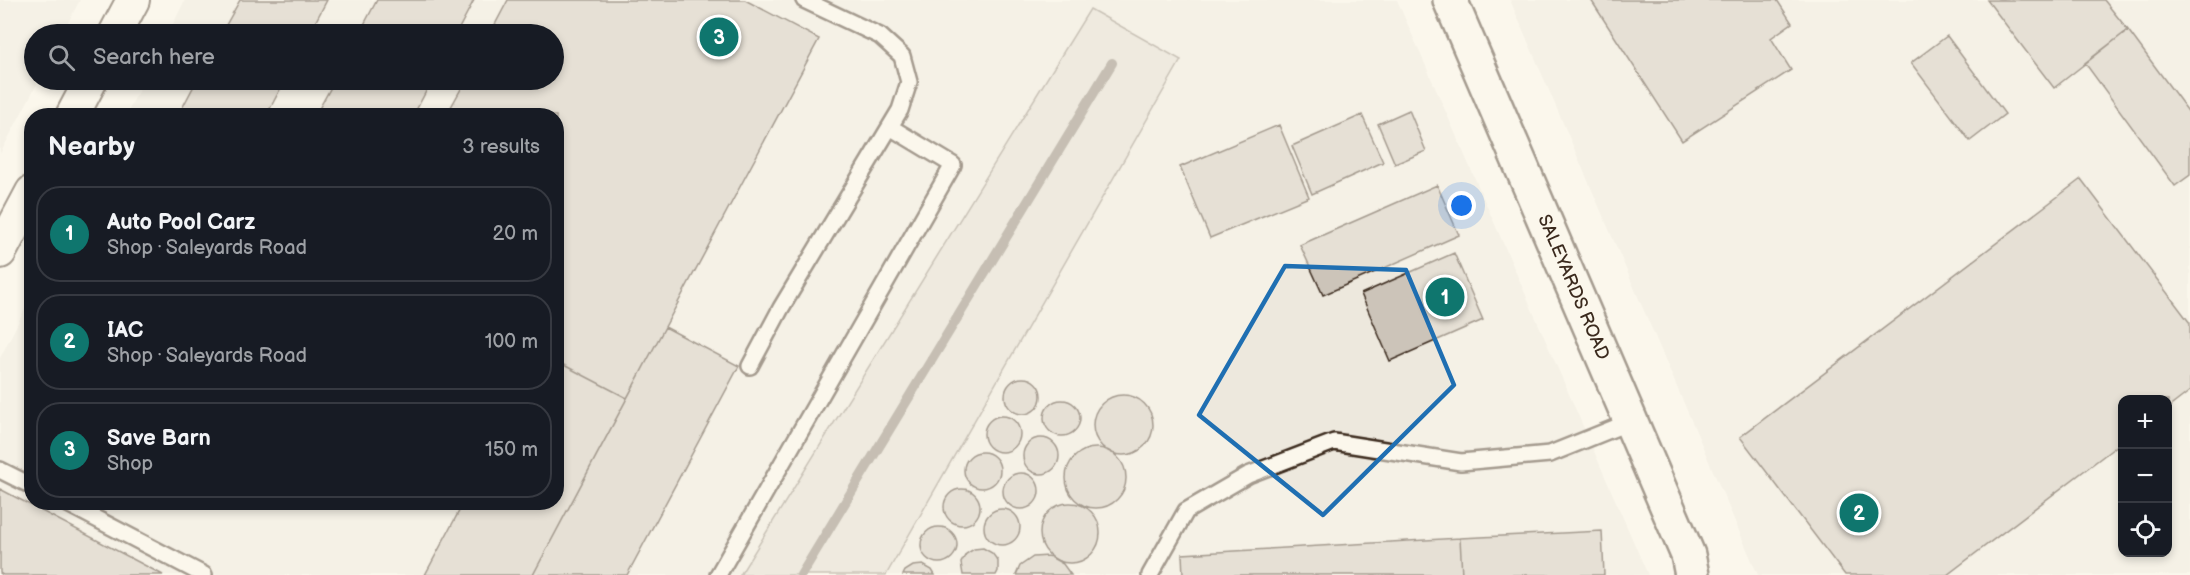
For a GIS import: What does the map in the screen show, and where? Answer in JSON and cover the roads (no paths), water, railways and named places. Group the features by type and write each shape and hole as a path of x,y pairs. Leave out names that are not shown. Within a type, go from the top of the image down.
{"main road":[{"name":"SALEYARDS ROAD","path":"1450,0 1632,421 1688,555 1692,575"}],"street":[{"path":"120,24 133,0"},
{"path":"76,108 86,90"},
{"path":"0,252 24,207"}],"lane":[{"path":"750,366 781,308 900,110 909,82 902,56 880,36 804,0"},
{"path":"831,0 844,19"},
{"path":"718,575 953,165 890,127"},
{"path":"1150,575 1186,511 1248,475 1334,442 1461,462 1550,454 1632,421"},
{"path":"0,470 24,482"},
{"path":"79,510 204,575"}],"waterway":[{"path":"801,575 1112,63"}],"place":[{"name":"Save Barn","path":"719,37"},
{"name":"Auto Pool Carz","path":"1445,297"},
{"name":"IAC","path":"1859,513"}]}
